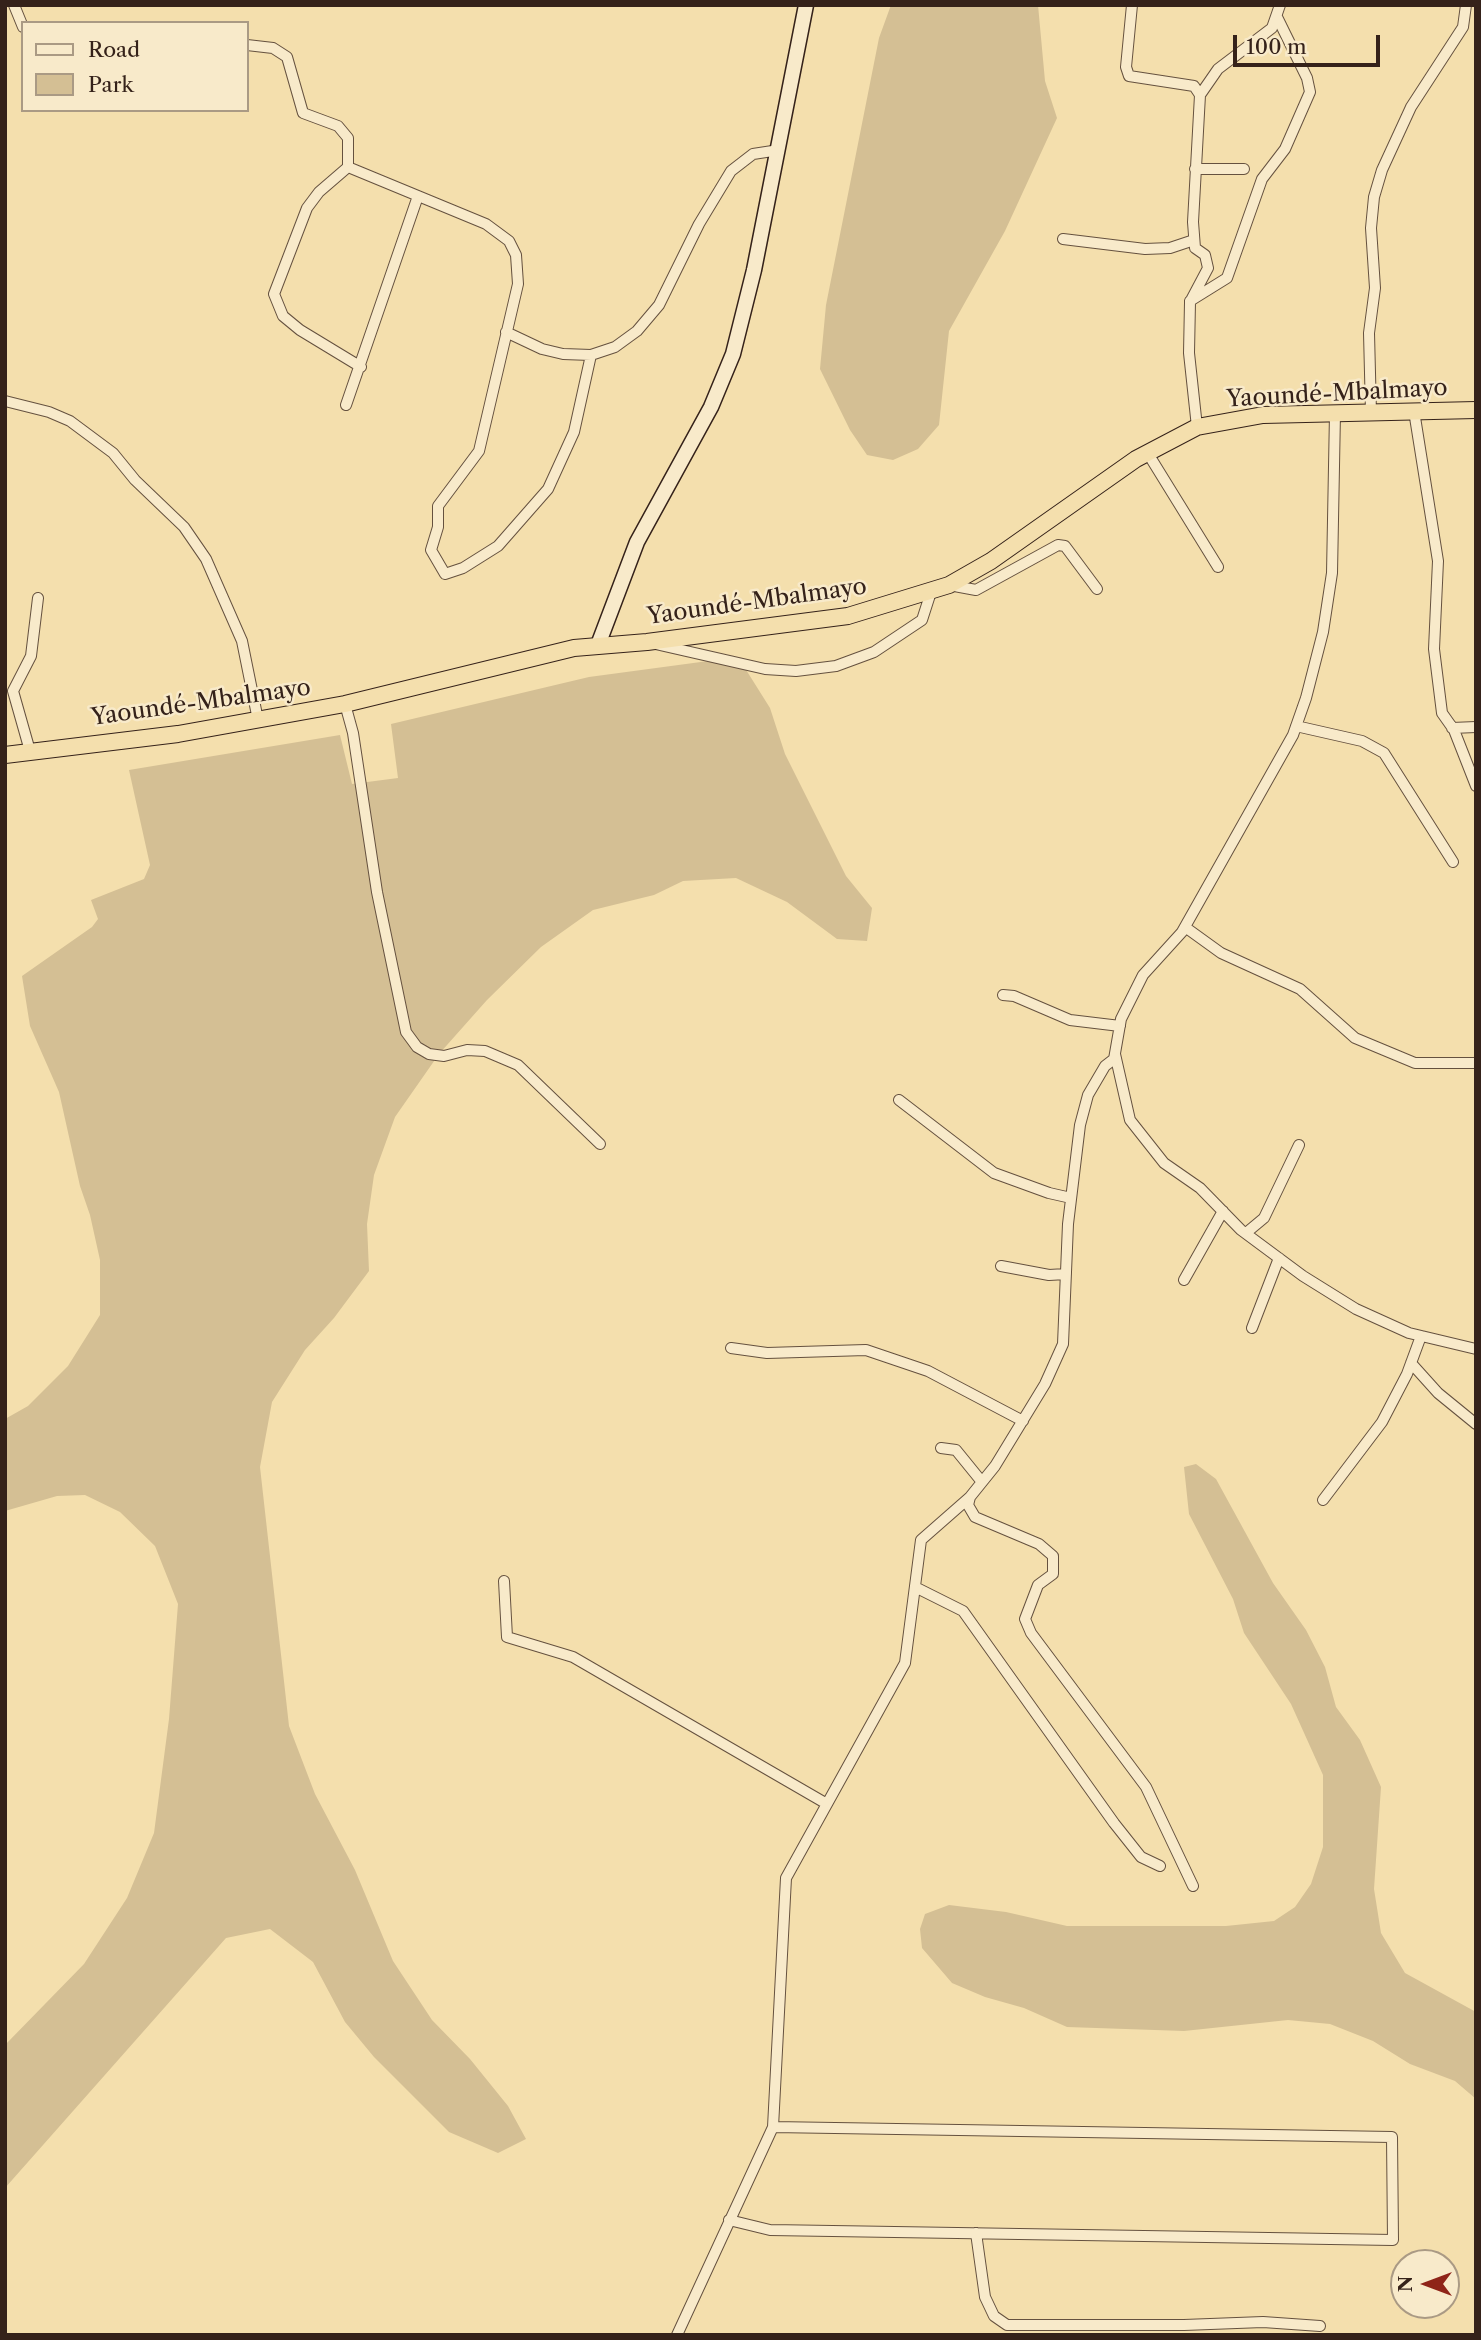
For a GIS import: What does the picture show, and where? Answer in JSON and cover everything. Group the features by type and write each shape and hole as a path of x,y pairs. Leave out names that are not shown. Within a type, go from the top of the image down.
{"highway":[{"name":"Yaoundé-Mbalmayo","path":"5,755 178,734 345,704 550,652 848,616 949,585 991,561 1147,452 1198,427 1264,415 1476,410"}],"main road":[{"path":"598,645 637,542 711,407 733,354 779,150 806,5"}],"street":[{"path":"14,5 21,21"},
{"path":"1132,5 1126,67 1129,76 1194,86 1200,96"},
{"path":"1198,427 1189,353 1190,302 1208,268 1205,255 1195,248 1194,240 1200,96 1218,69 1272,28 1280,5"},
{"path":"1371,413 1369,333 1374,288 1371,228 1374,197 1382,170 1411,107 1463,27 1466,5"},
{"path":"1190,302 1227,278 1262,179 1285,149 1310,92 1307,78 1277,18"},
{"path":"248,45 272,48 287,57 303,113 338,126 346,134 348,167"},
{"path":"506,332 542,349 591,355 615,347 649,319 666,292 714,196 731,171 753,153 779,150"},
{"path":"348,167 486,223 504,236 513,247 519,274 480,451 438,506 438,527 430,550 445,573 463,568 498,546 548,489 574,432 591,355"},
{"path":"348,167 319,192 307,208 274,294 283,316 300,330 361,367"},
{"path":"1195,169 1244,169"},
{"path":"346,405 418,196"},
{"path":"1063,239 1145,249 1170,248 1194,240"},
{"path":"5,401 49,412 70,421 113,453 135,480 184,527 206,559 242,640 258,720"},
{"path":"1414,411 1438,561 1434,649 1442,713 1452,728 1476,786"},
{"path":"677,2335 773,2127 786,1878 905,1663 921,1540 970,1497 982,1482 1023,1421 1054,1367 1063,1344 1071,1198 1080,1125 1088,1095 1105,1066 1114,1059 1120,1026 1143,975 1185,927 1296,726 1323,632 1332,573 1335,413"},
{"path":"1147,452 1218,567"},
{"path":"949,585 976,590 1058,545 1065,546 1097,589"},
{"path":"647,642 666,649 765,669 796,671 836,666 874,652 922,620 931,592"},
{"path":"30,751 13,691 31,656 38,598"},
{"path":"345,704 353,733 377,892 406,1032 417,1047 429,1054 444,1056 467,1050 485,1051 518,1065 600,1144"},
{"path":"1296,726 1362,741 1384,753 1453,862"},
{"path":"1452,728 1476,727"},
{"path":"1185,927 1221,953 1300,989 1355,1038 1415,1063 1476,1063"},
{"path":"1003,995 1014,996 1070,1020 1120,1026"},
{"path":"1114,1054 1130,1120 1164,1164 1200,1188 1246,1233 1356,1309 1421,1336 1476,1349"},
{"path":"900,1100 994,1173 1071,1198"},
{"path":"1246,1233 1264,1219 1300,1145"},
{"path":"1184,1280 1223,1212"},
{"path":"1252,1328 1279,1258"},
{"path":"1001,1266 1049,1275 1066,1274"},
{"path":"1323,1500 1382,1422 1421,1336"},
{"path":"731,1348 767,1353 866,1350 928,1371 1023,1421"},
{"path":"1411,1363 1438,1393 1476,1424"},
{"path":"941,1448 956,1450 982,1482"},
{"path":"970,1497 970,1512 975,1517 1039,1544 1053,1556 1053,1574 1038,1585 1025,1619 1031,1633 1146,1787 1193,1886"},
{"path":"503,1581 507,1637 573,1657 827,1804"},
{"path":"915,1587 963,1611 1114,1823 1141,1857 1160,1866"},
{"path":"729,2220 770,2230 1393,2240 1392,2137 773,2127"},
{"path":"976,2233 985,2297 994,2316 1007,2325 1263,2322 1320,2326"}],"green space":[{"path":"891,5 1038,5 1045,81 1057,118 1005,231 949,331 939,425 918,449 893,460 867,455 850,430 820,369 826,305 879,38"},
{"path":"738,657 770,708 785,754 846,876 872,908 867,941 837,939 787,902 736,878 683,881 654,895 593,910 541,947 487,1000 439,1054 395,1117 374,1175 367,1224 369,1271 334,1318 305,1350 272,1402 260,1467 289,1726 315,1794 355,1870 393,1961 432,2020 470,2059 508,2106 526,2139 498,2153 449,2132 374,2057 345,2022 313,1962 270,1929 226,1938 5,2188 5,2045 84,1964 127,1898 154,1833 169,1719 178,1604 155,1546 120,1512 85,1495 57,1496 5,1511 5,1419 28,1406 68,1366 100,1315 100,1260 90,1215 80,1186 59,1092 30,1026 22,976 92,927 98,919 91,900 144,879 150,865 129,770 340,735 352,784 398,778 391,724 589,677"},
{"path":"1196,1464 1216,1479 1273,1583 1306,1630 1325,1667 1336,1707 1360,1740 1381,1787 1374,1889 1381,1933 1405,1973 1476,2012 1476,2099 1455,2081 1410,2064 1373,2041 1330,2024 1288,2020 1184,2031 1067,2027 1024,2008 985,1997 952,1983 922,1948 920,1929 925,1914 949,1905 1006,1912 1067,1926 1226,1926 1274,1921 1295,1907 1311,1884 1323,1847 1323,1775 1291,1704 1244,1633 1233,1599 1189,1514 1184,1467"}]}
